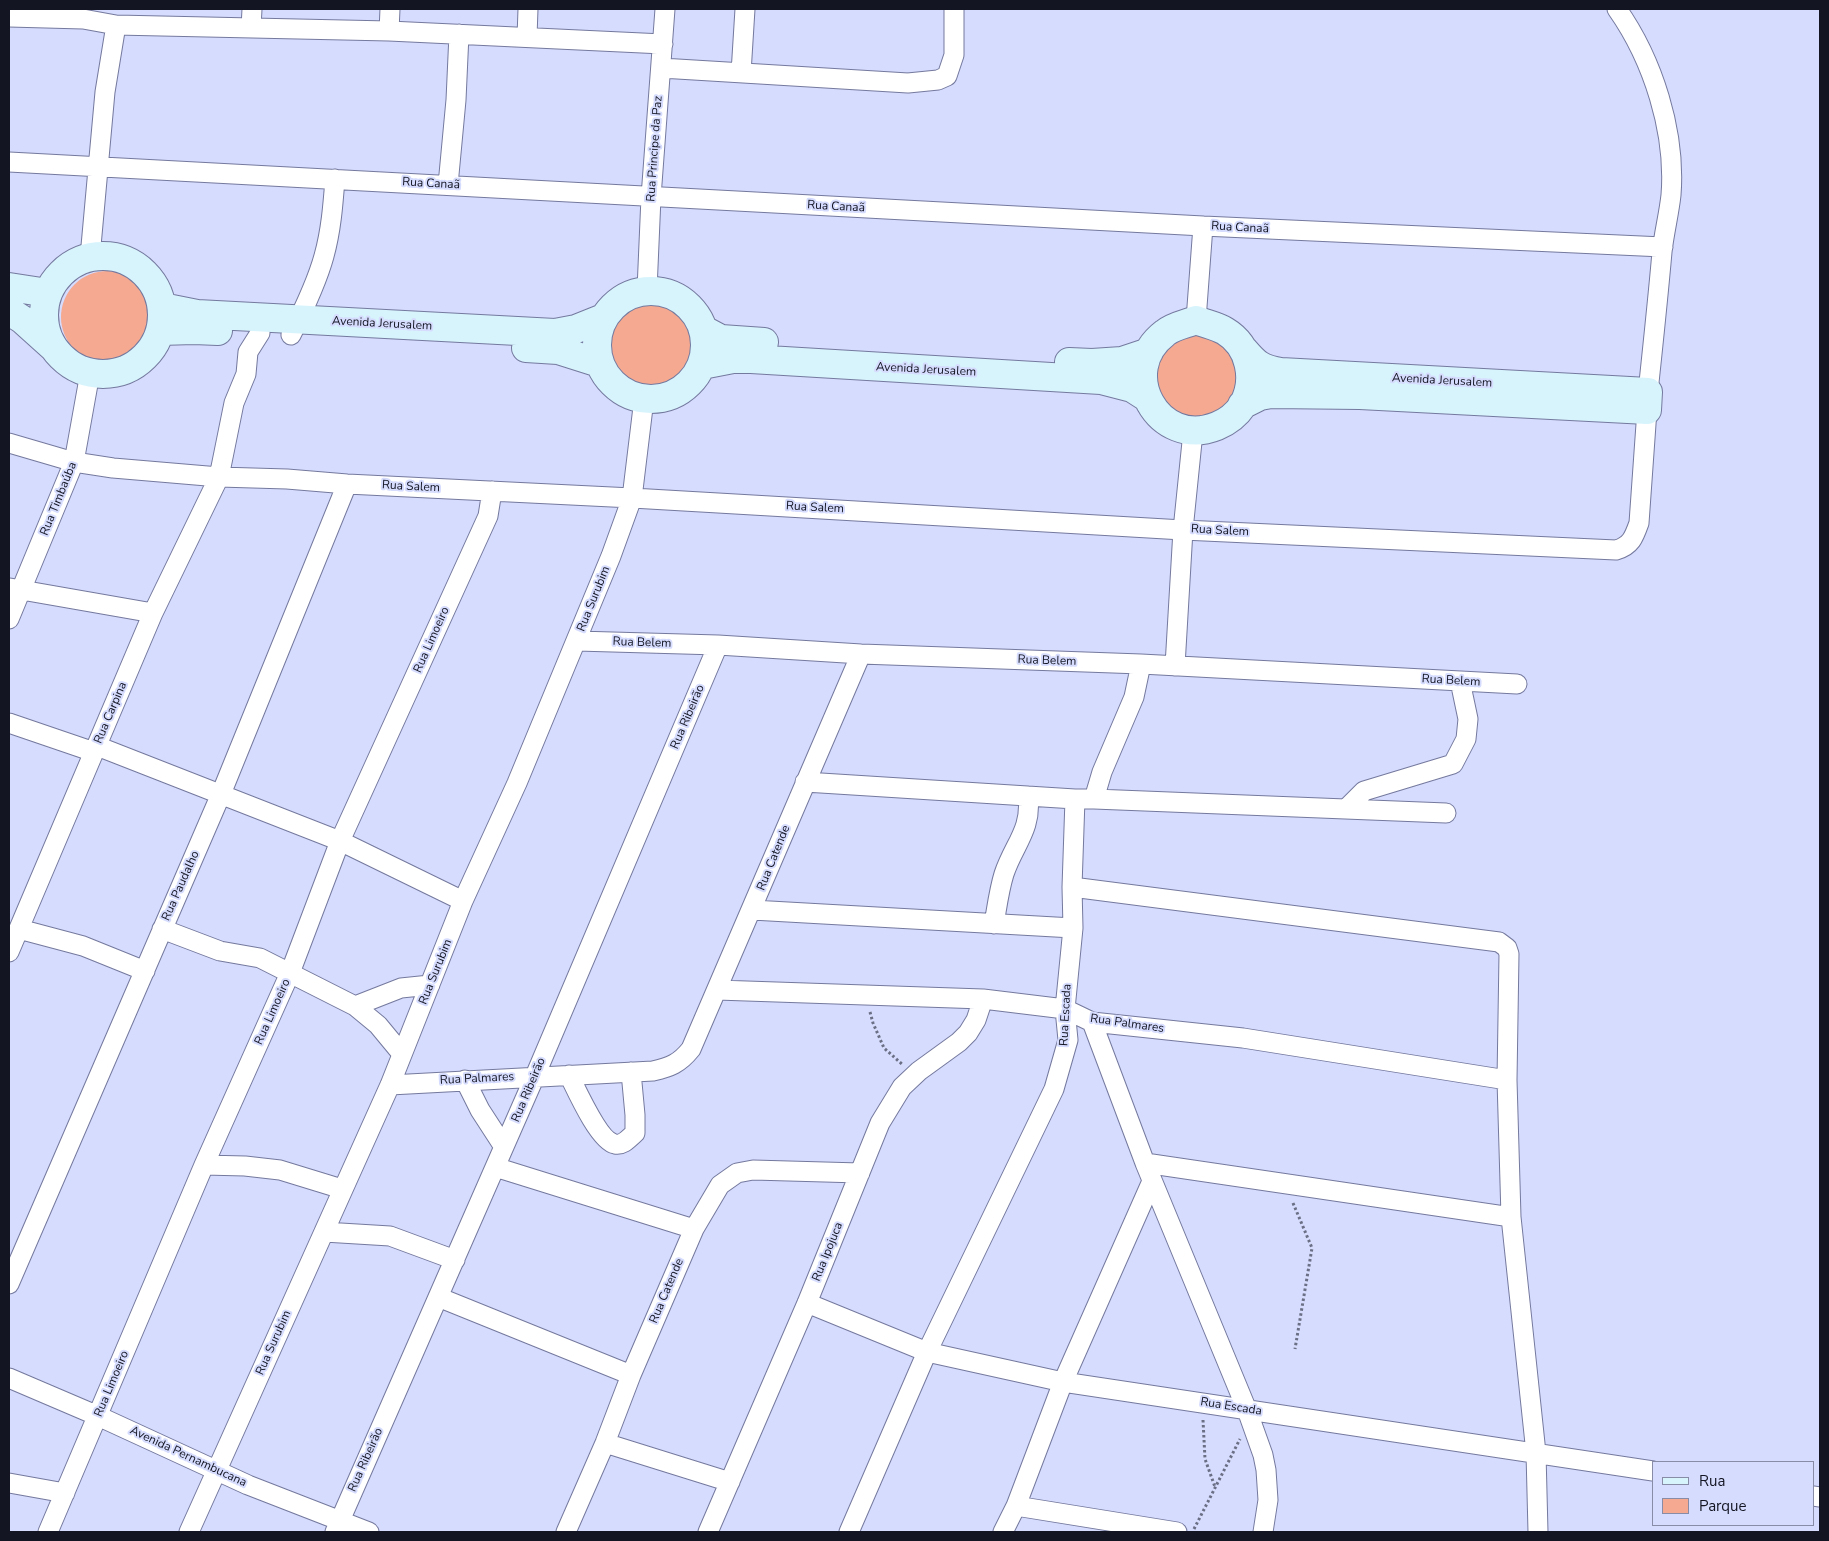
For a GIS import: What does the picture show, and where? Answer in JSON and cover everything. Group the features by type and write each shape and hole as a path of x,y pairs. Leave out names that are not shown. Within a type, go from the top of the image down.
{"street":[{"path":"251,28 252,9"},
{"path":"389,31 390,9"},
{"path":"527,37 528,9"},
{"name":"Rua Principe da Paz","path":"647,290 651,197 665,9"},
{"path":"741,73 745,9"},
{"path":"661,68 908,83 938,80 946,76 954,55 954,9"},
{"path":"1617,9 1629,25 1643,56 1660,100 1668,132 1671,195 1663,247 1648,401"},
{"path":"9,17 83,14 116,24 389,31 663,44"},
{"path":"90,257 105,92 116,24"},
{"path":"448,185 456,100 459,34"},
{"name":"Rua Canaã","path":"9,162 1203,226 1663,247"},
{"path":"295,327 324,257 332,221 336,179"},
{"path":"1146,397 1143,374 1149,352 1166,332 1196,320 1203,226"},
{"path":"9,311 23,320 53,347 63,359 75,368 90,373 112,374 133,366 149,351 161,319 156,288 144,272 128,261 110,256 90,257 76,262 64,270 54,281 48,293 44,312 46,330 53,347"},
{"path":"9,287 48,293"},
{"name":"Avenida Jerusalem","path":"468,337 555,333 576,329 602,319 617,302 636,292 647,290 665,292 682,299 696,312 704,330 706,348 702,365 693,381 679,392 662,399 644,400 629,396 616,388 606,376 599,362 596,344 602,319"},
{"name":"Avenida Jerusalem","path":"161,319 198,314 295,327 468,337 558,350 599,362"},
{"name":"Avenida Jerusalem","path":"161,319 194,330 260,333 295,327"},
{"name":"Avenida Jerusalem","path":"1196,320 1225,330 1257,365 1268,370 1648,401"},
{"name":"Avenida Jerusalem","path":"704,330 721,339 836,355 1010,366 1101,380 1132,388 1146,397 1155,411 1166,422 1192,432 1210,429 1222,424 1234,416 1242,405 1248,392 1250,378 1249,363 1244,350"},
{"name":"Rua Carpina","path":"9,952 153,613 219,477 234,403 246,374 248,352 260,333"},
{"name":"Avenida Jerusalem","path":"1010,366 1122,361 1149,352"},
{"name":"Avenida Jerusalem","path":"702,365 733,359 836,355"},
{"name":"Rua Timbaúba","path":"9,619 15,589 74,462 90,373"},
{"name":"Avenida Jerusalem","path":"1242,405 1260,396 1270,394 1648,401"},
{"name":"Rua Surubim","path":"189,1532 390,1085 463,901 517,783 577,641 632,498 644,400"},
{"name":"Rua Salem","path":"9,443 74,462 113,468 219,477 287,479 347,484 632,498 1183,530 1616,550 1625,547 1634,539 1639,523 1648,401"},
{"path":"1175,666 1183,530 1192,432"},
{"name":"Rua Paudalho","path":"9,1284 221,794 347,484"},
{"name":"Rua Limoeiro","path":"48,1532 204,1165 290,973 340,841 488,516 492,491"},
{"path":"15,589 153,613"},
{"name":"Rua Belem","path":"577,641 718,645 861,654 1141,664 1517,684"},
{"name":"Rua Ribeirão","path":"337,1527 535,1076 718,645"},
{"name":"Rua Catende","path":"683,1060 691,1049 717,990 861,654"},
{"path":"1094,799 1102,772 1134,697 1141,664"},
{"path":"1346,809 1364,791 1452,764 1466,739 1468,720 1460,681"},
{"path":"9,723 96,749 221,794 340,841 463,901"},
{"path":"805,782 1075,799 1446,813"},
{"path":"994,924 1004,876 1028,821 1030,811 1028,796"},
{"name":"Rua Escada","path":"849,1532 927,1352 1054,1088 1068,1040 1065,1009 1073,928 1072,887 1075,799"},
{"path":"1072,887 1499,942 1507,948 1509,954 1507,1080 1511,1217 1536,1453 1538,1532"},
{"path":"752,910 1073,928"},
{"path":"18,928 83,946 145,971"},
{"path":"162,930 220,950 260,958 355,1006 378,1025 402,1054"},
{"path":"355,1006 400,988 430,985"},
{"name":"Rua Palmares","path":"717,990 983,999 1065,1009 1092,1022 1243,1038 1507,1080"},
{"name":"Rua Ipojuca","path":"708,1532 807,1303 880,1123 902,1087 968,1033 976,1020 983,999"},
{"path":"1092,1022 1152,1181 1249,1414 1266,1470 1268,1500 1262,1532"},
{"name":"Rua Palmares","path":"390,1085 652,1071 669,1067 683,1060"},
{"path":"569,1074 583,1104 601,1132 610,1142 621,1144 635,1133 631,1072"},
{"path":"465,1080 480,1110 504,1146"},
{"path":"1145,1163 1511,1217"},
{"path":"204,1165 245,1166 280,1170 342,1189"},
{"path":"495,1167 694,1229"},
{"name":"Rua Catende","path":"566,1532 694,1229 720,1185 737,1173 752,1170 860,1173"},
{"path":"1003,1532 1016,1506 1063,1382 1152,1181"},
{"path":"324,1232 390,1236 454,1260"},
{"path":"438,1297 631,1375"},
{"name":"Rua Escada","path":"807,1303 927,1352 1063,1382 1203,1403 1249,1414 1652,1471"},
{"name":"Avenida Pernambucana","path":"9,1378 98,1416 337,1527 369,1532"},
{"path":"605,1443 730,1482"},
{"path":"9,1483 65,1493"},
{"path":"1016,1506 1177,1532"}],"path":[{"path":"865,995 873,1023 884,1048 915,1075"},
{"path":"1284,1184 1312,1248 1295,1349"},
{"path":"1203,1403 1202,1433 1205,1459 1215,1487"},
{"path":"1192,1532 1249,1414"}],"green space":[{"path":"107,271 125,275 140,284 149,299 153,317 149,335 140,350 125,359 107,363 89,359 74,350 65,335 61,317 65,299 74,284 89,275"},
{"path":"654,297 672,300 687,310 697,325 700,343 697,361 687,376 672,386 654,389 636,386 621,376 611,361 608,343 611,325 621,310 636,300"},
{"path":"1199,328 1239,347 1237,404 1196,421 1169,408 1160,396 1156,382 1156,367 1171,340"}]}
